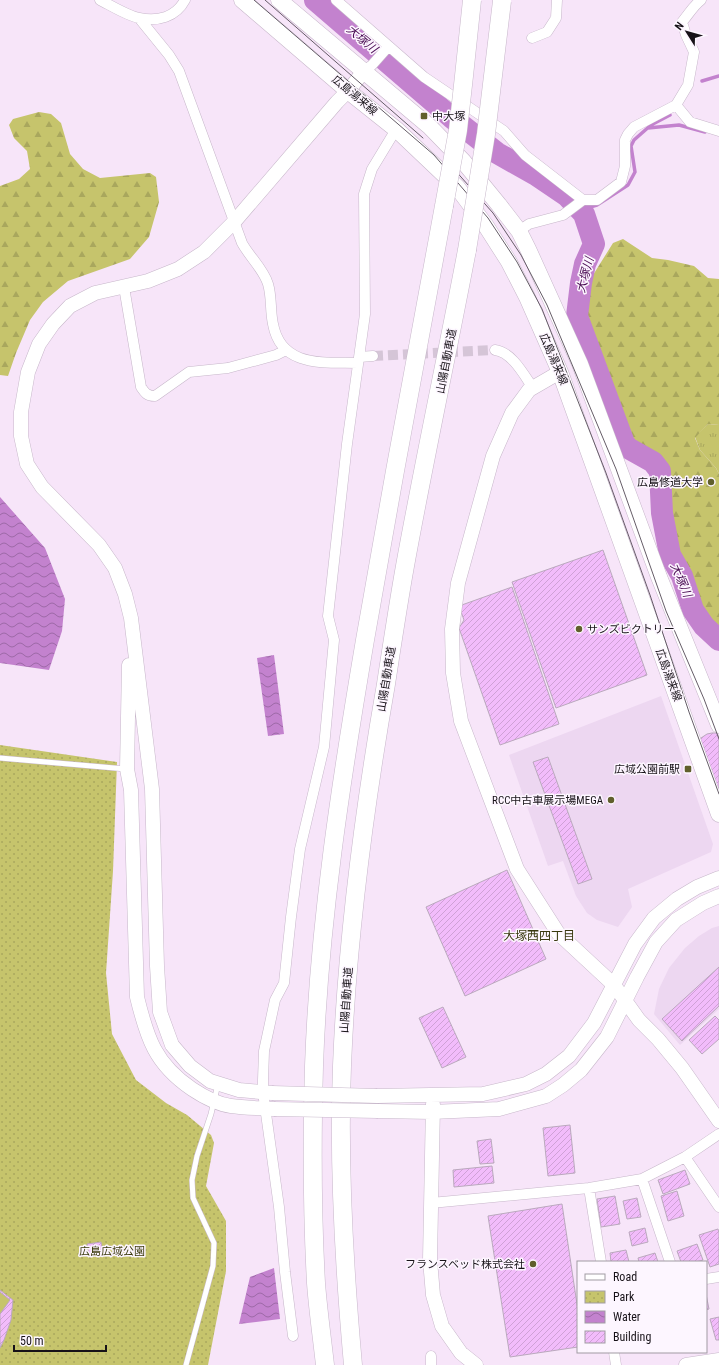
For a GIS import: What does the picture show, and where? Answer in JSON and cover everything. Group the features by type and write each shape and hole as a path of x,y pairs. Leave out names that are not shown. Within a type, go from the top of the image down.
{"highway":[{"path":"325,1365 316,1284 313,1176 314,1064 321,960 331,855 349,734 378,562 458,130 472,0"},
{"name":"山陽自動車道","path":"353,1365 346,1281 341,1179 342,1074 349,962 358,862 376,739 405,566 467,250 486,134 502,0"}],"main road":[{"name":"広島湯来線","path":"242,0 348,91 397,130 457,187 486,226 509,262 527,297 560,372 719,814"},
{"name":"広島湯来線","path":"279,0 368,68 430,127 463,160 519,231 580,364 659,577 719,725"}],"street":[{"path":"100,0 139,18 158,19 171,15 181,8 185,0"},
{"path":"336,0 386,50 504,131 525,155 582,201"},
{"path":"532,38 547,32 556,18 557,0"},
{"path":"519,231 528,224 563,215 582,201 597,200 620,182 625,166 625,140 628,134 634,127 676,105 688,85 694,52 682,22 695,4 701,0"},
{"path":"139,18 170,55 179,71 242,243 266,280 270,293 275,333 279,342 286,350 304,360 358,360 373,356"},
{"path":"386,50 337,102 234,222 204,252 178,269 148,281 95,293 70,306 53,324 39,344 28,372 21,412 21,436 27,464 42,487 98,545 115,568 125,594 131,618 152,789 156,966 160,1012 172,1045 190,1066 210,1081 239,1090 377,1096 483,1094 526,1084 546,1074 569,1056 590,1029 635,944 654,918 677,899 697,887 719,878"},
{"path":"676,105 690,122 719,131"},
{"path":"293,1336 285,1272 270,1109 268,1092 263,1080 264,1051 275,1000 284,983 300,849 324,747 334,640 328,616 347,444 365,314 364,194 372,169 397,130"},
{"path":"124,287 141,387 145,393 150,396 155,396 189,372 228,368 276,356 286,350"},
{"path":"495,350 500,350 510,356 533,388"},
{"path":"560,372 529,390 512,413 493,456 458,583 452,629 453,672 462,721 517,869 558,932 614,985 639,1020 658,1039 682,1068 719,1121"},
{"path":"131,618 127,770 131,790 137,996 143,1024 152,1046 162,1063 178,1079 203,1096 231,1106 270,1109 432,1112 499,1109 546,1096 563,1086 581,1070 607,1037 656,942 676,920 703,903 719,896"},
{"path":"433,1095 430,1260 433,1295 442,1326 461,1353 476,1365"},
{"path":"431,1203 589,1188 642,1179 685,1157 719,1134"},
{"path":"685,1157 719,1207"},
{"path":"642,1179 670,1261"},
{"path":"589,1188 601,1261"},
{"path":"707,1279 719,1277"},
{"path":"614,1353 616,1365"},
{"path":"686,1365 719,1360"}],"lane":[{"path":"0,758 127,770"},
{"path":"186,1365 213,1266 214,1243 193,1198 192,1180 197,1156 218,1084"}],"shaded area":[{"name":"RCC中古車展示場MEGA","path":"661,696 713,844 711,852 628,889 632,907 618,927 597,920 587,913 576,896 563,861 548,866 509,755"},
{"path":"719,926 719,1009 680,1045 654,1014 659,989 669,968 685,948 699,936 712,928"}],"green space":[{"path":"39,112 51,114 61,123 70,154 83,169 100,178 150,173 156,177 159,202 149,237 130,259 68,281 43,302 30,320 8,376 0,375 0,186 19,179 30,169 27,151 14,138 9,125 13,119"},
{"path":"623,239 652,258 694,266 708,278 719,279 719,425 708,424 695,438 700,450 716,468 719,474 719,634 715,631 696,604 685,570 671,538 663,464 628,441 602,371 584,303 593,275 613,243"},
{"path":"708,424 719,425 719,474 716,468 700,450 695,437"},
{"name":"広島広域公園","path":"0,745 117,762 113,871 106,973 112,1034 136,1080 166,1103 187,1115 211,1135 214,1143 206,1186 226,1221 226,1271 208,1365 0,1365"},
{"path":"0,1292 10,1300 0,1314"}],"water":[{"path":"0,497 45,548 65,599 62,631 49,670 0,663"},
{"path":"274,655 284,734 268,736 257,658"},
{"path":"274,1268 280,1319 239,1324 250,1277"}],"building":[{"name":"サンズビクトリー","path":"603,550 647,675 556,708 512,582"},
{"path":"512,587 559,724 500,745 459,628 464,620 459,606"},
{"path":"717,733 719,738 719,795 698,740 707,734"},
{"path":"548,757 592,879 578,884 533,762"},
{"path":"507,870 546,959 465,996 426,907"},
{"path":"719,967 719,1006 682,1041 662,1019"},
{"path":"443,1007 466,1057 442,1068 419,1018"},
{"path":"715,1016 719,1020 719,1039 702,1054 689,1040"},
{"path":"570,1125 575,1173 548,1176 543,1128"},
{"path":"491,1139 494,1163 480,1164 477,1141"},
{"path":"492,1166 494,1183 454,1187 453,1170"},
{"path":"685,1170 690,1184 663,1194 658,1180"},
{"path":"677,1191 684,1216 668,1221 661,1196"},
{"path":"615,1196 620,1224 601,1227 597,1199"},
{"path":"637,1198 641,1217 627,1219 623,1201"},
{"name":"フランスベッド株式会社","path":"562,1204 577,1304 577,1347 510,1357 488,1216"},
{"path":"645,1228 648,1242 632,1246 629,1232"},
{"path":"718,1229 719,1264 710,1267 699,1235"},
{"path":"101,1242 103,1253 89,1255 87,1244"},
{"path":"697,1244 703,1260 681,1261 677,1251"},
{"path":"626,1250 629,1261 611,1261 610,1253"},
{"path":"655,1253 658,1261 639,1261 638,1258"},
{"path":"0,1290 13,1300 11,1320 0,1348 0,1314 10,1300 0,1292"},
{"path":"707,1299 709,1309 707,1310"},
{"path":"719,1317 719,1340 716,1340 710,1319"}],"waterway":[{"name":"大塚川","path":"315,0 451,117 497,153 536,175 567,196 584,214 594,244 585,264 577,316 624,443 628,448 653,462 660,471 662,513 670,555 682,576 693,610 704,626 719,640"},
{"path":"702,81 719,76"},
{"path":"580,210 597,205 628,185 635,172 631,146 634,140 651,125 670,115"},
{"path":"648,128 679,125 705,132"}],"tunnel":[{"path":"373,356 495,350"}],"tram line":[{"path":"254,0 434,155 488,218 517,262 542,309 606,473 719,794"},
{"path":"265,0 423,138"},
{"path":"445,159 493,213 521,255 547,305 616,469 666,611 704,699 719,739"}],"place":[{"name":"中大塚","path":"424,116"},
{"name":"広島修道大学","path":"711,482"},
{"name":"サンズビクトリー","path":"579,629"},
{"name":"広域公園前駅","path":"688,769"},
{"name":"RCC中古車展示場MEGA","path":"611,800"},
{"name":"フランスベッド株式会社","path":"533,1264"}],"district":[{"name":"大塚西四丁目","path":"539,936"}]}
